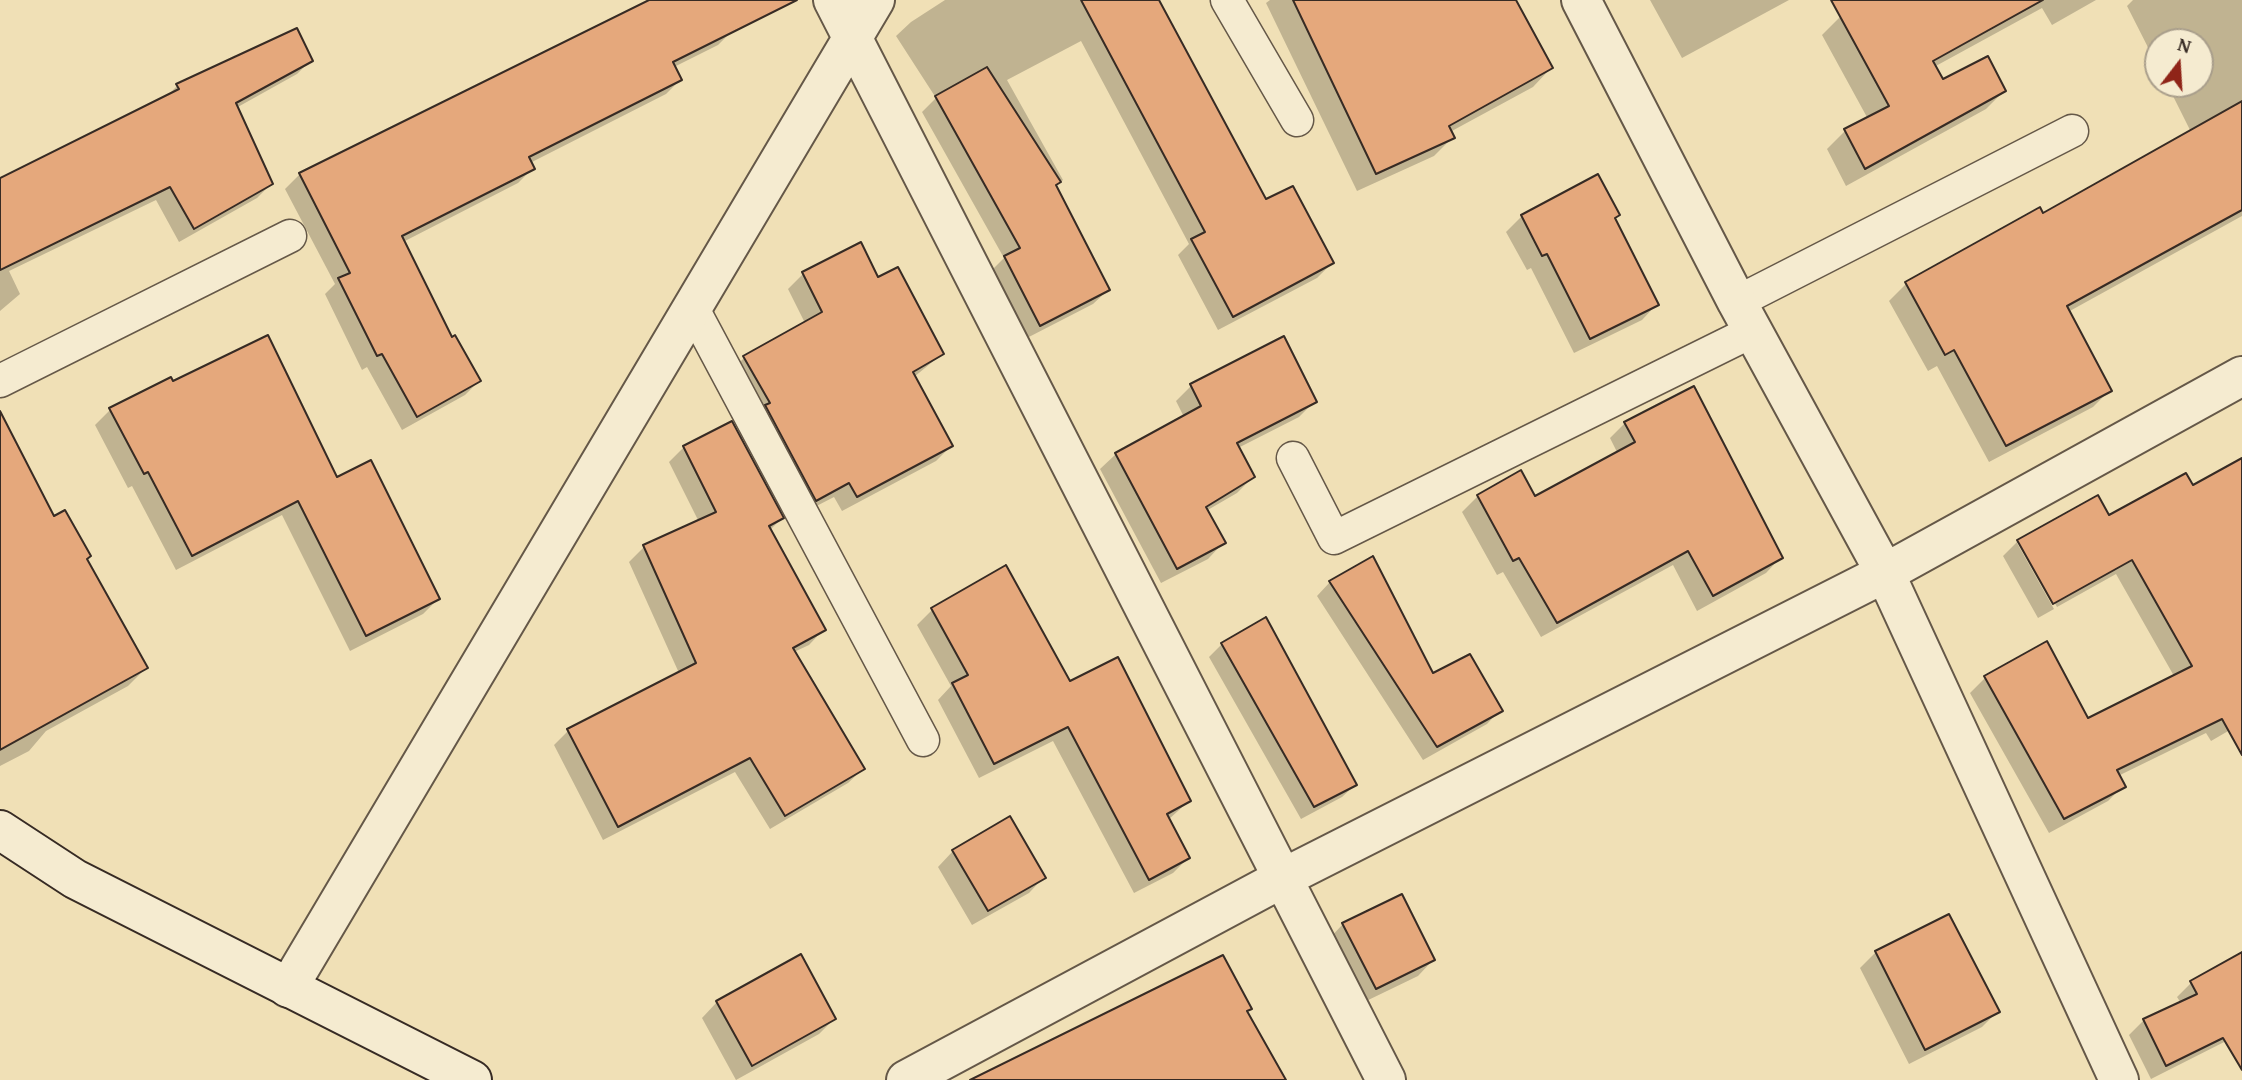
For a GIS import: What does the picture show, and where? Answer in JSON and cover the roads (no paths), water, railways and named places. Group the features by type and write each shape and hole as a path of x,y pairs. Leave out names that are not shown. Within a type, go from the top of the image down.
{"street":[{"path":"833,0 1386,1080"},
{"path":"288,988 875,0"},
{"path":"1581,0 1745,317 1885,573 2119,1080"},
{"path":"905,1080 1281,879 1885,573 2242,376"},
{"path":"0,830 75,879 472,1080"}],"lane":[{"path":"1227,0 1297,120"},
{"path":"1293,458 1334,538 1745,317 2072,131"},
{"path":"0,381 290,236"},
{"path":"692,307 923,740"}]}
